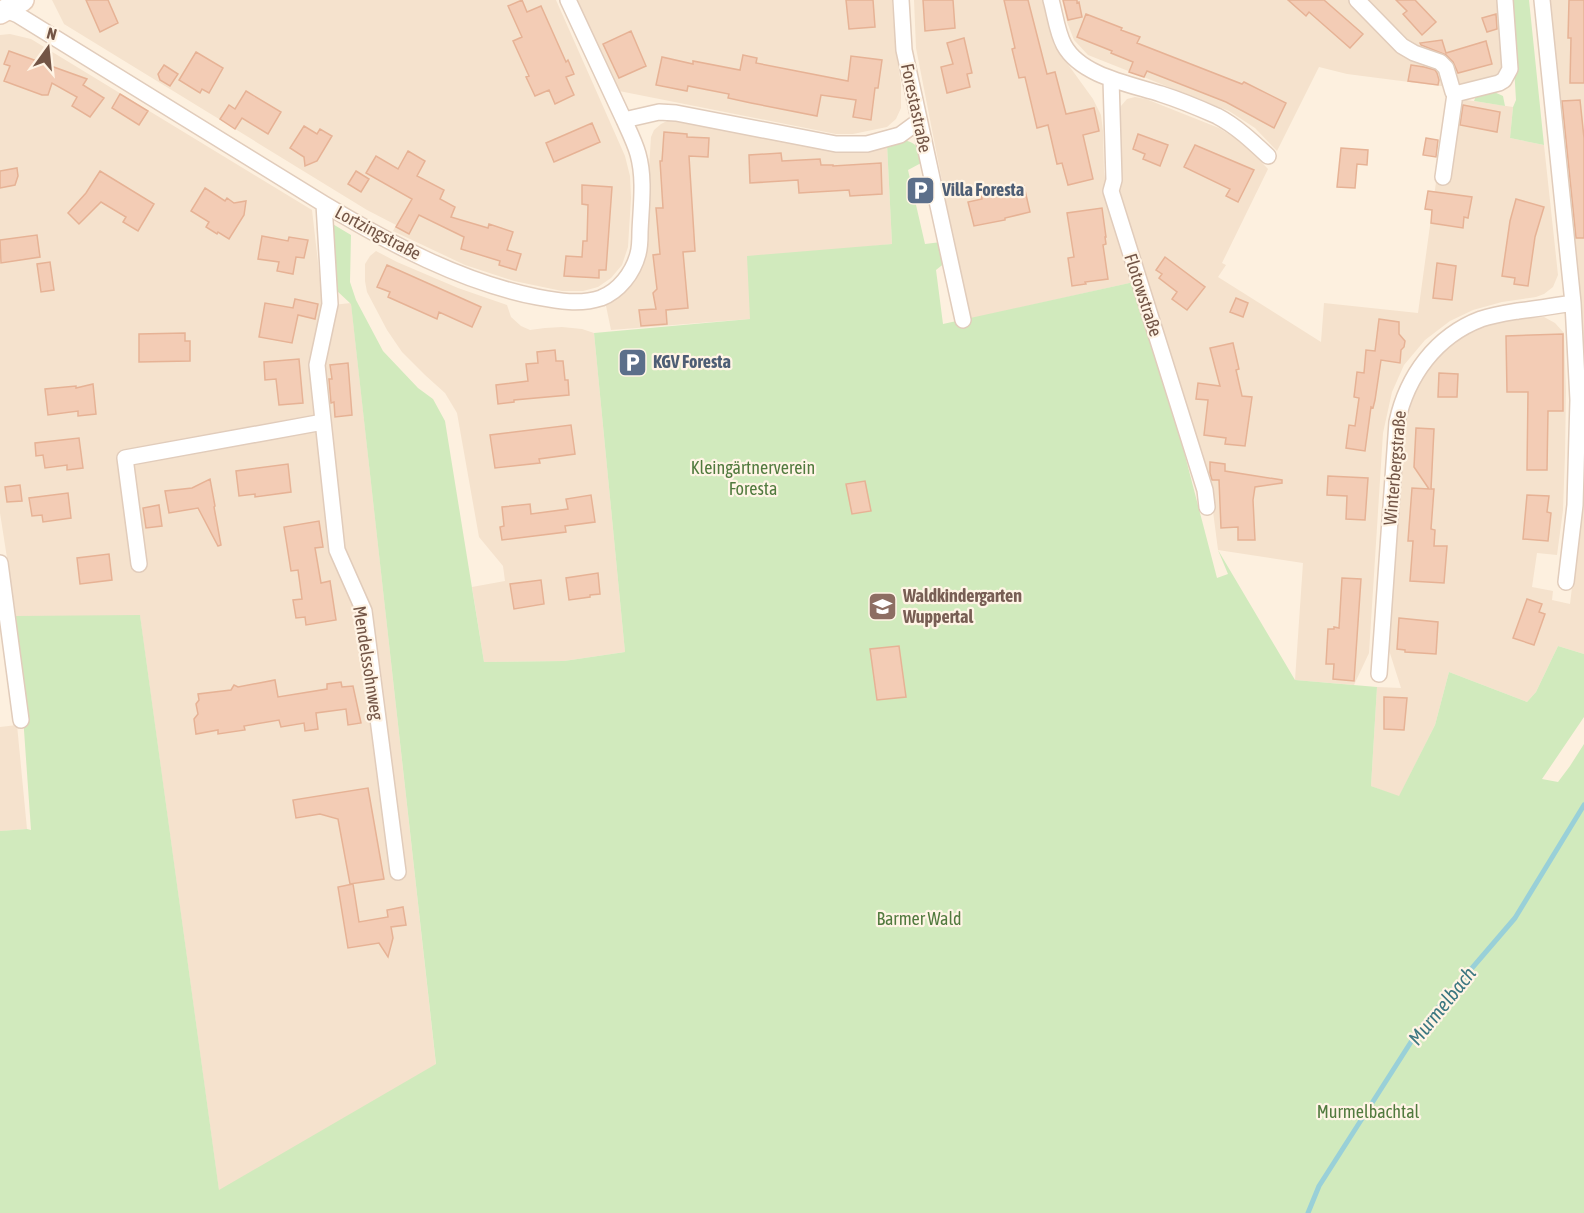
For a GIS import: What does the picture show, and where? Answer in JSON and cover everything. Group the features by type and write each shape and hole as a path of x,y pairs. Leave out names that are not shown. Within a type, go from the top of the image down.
{"street":[{"name":"Lortzingstraße","path":"10,8 324,204 399,247 481,282 515,293 559,301 580,302 601,298 618,288 631,273 639,252 642,175 638,153 568,0"},
{"name":"Forestastraße","path":"901,0 904,50 963,320"},
{"path":"1051,0 1064,45 1086,67 1111,79 1186,103 1219,117 1247,136 1268,156"},
{"path":"1357,0 1402,46 1440,62 1446,68 1455,94 1443,177"},
{"path":"1455,94 1499,83 1504,80 1510,69 1505,0"},
{"path":"1542,0 1573,303 1578,400 1575,505 1566,582"},
{"name":"Flotowstraße","path":"1111,79 1114,180 1111,191 1205,489 1207,507"},
{"path":"624,120 659,112 676,113 836,144 867,144 900,135 919,121"},
{"name":"Mendelssohnweg","path":"324,204 330,304 317,365 323,422 338,550 364,611 398,872"},
{"name":"Winterbergstraße","path":"1380,674 1397,422 1400,405 1413,376 1429,354 1449,335 1481,319 1573,303"},
{"path":"139,564 125,458 323,422"},
{"path":"0,563 21,720"}],"shaded area":[{"path":"52,0 556,0 625,156 630,176 628,247 622,265 611,278 598,287 583,291 562,291 514,281 465,265 393,231 396,225 367,210 64,24"},
{"path":"575,0 892,0 901,83 901,108 896,119 887,127 853,134 836,134 614,90"},
{"path":"914,0 1042,0 1054,45 1093,99 1101,115 1107,191 1134,282 969,319 916,48"},
{"path":"1062,0 1354,0 1436,63 1448,87 1347,74 1319,67 1277,151 1255,128 1229,111 1088,55 1074,40"},
{"path":"1362,0 1500,0 1504,65 1497,76 1455,89 1445,55 1437,57 1409,44"},
{"path":"1550,0 1584,0 1584,364 1580,293"},
{"path":"10,34 31,39 312,210 323,306 351,303 436,1065 219,1191 140,616 16,616 0,513 0,35"},
{"path":"1135,97 1146,99 1219,128 1238,140 1268,169 1222,263 1226,265 1218,277 1321,342 1324,303 1418,313 1436,182 1449,183 1460,99 1513,107 1510,138 1544,145 1558,275 1553,287 1536,297 1502,302 1473,310 1450,321 1425,340 1404,365 1392,392 1383,433 1369,653 1354,685 1295,680 1303,563 1218,550 1210,488 1117,188 1118,114 1127,99"},
{"path":"669,120 887,144 892,244 863,247 750,319 611,330 605,301 644,244 651,137 654,130"},
{"path":"376,251 458,288 507,305 511,317 530,330 562,327 594,333 625,652 564,661 484,662 472,587 505,581 503,566 479,537 457,413 445,393 402,352 387,330 367,292 365,264"},
{"path":"1544,317 1555,323 1564,333 1566,391 1563,510 1557,555 1537,553 1532,587 1553,591 1552,600 1570,604 1581,513 1584,450 1584,654 1558,646 1536,692 1527,702 1449,672 1435,725 1399,797 1371,786 1377,687 1401,688 1388,647 1406,407 1418,378 1437,354 1460,337 1484,325 1514,319"},
{"path":"17,725 27,829 0,831 0,727"}],"green space":[{"path":"1510,0 1529,0 1544,145 1510,138 1513,107 1516,100"},
{"path":"1492,91 1503,96 1505,106 1474,101 1476,96"},
{"name":"Barmer Wald","path":"900,140 916,146 923,162 908,170 925,244 941,242 946,262 936,270 943,324 1134,282 1176,421 1217,578 1228,574 1218,550 1295,680 1377,687 1371,786 1399,796 1435,725 1449,672 1527,702 1536,692 1558,646 1584,654 1584,717 1542,779 1558,782 1584,744 1584,1213 0,1213 0,831 31,830 16,616 140,615 219,1190 436,1064 351,304 336,290 331,223 351,235 350,282 356,300 383,351 418,388 433,399 445,421 484,662 564,661 625,652 594,333 750,319 747,256 892,244 887,144"}],"building":[{"path":"86,0 108,0 118,23 100,32"},
{"path":"522,0 527,12 541,6 566,62 568,60 574,74 566,77 574,95 555,104 549,90 535,96 526,77 529,76 513,41 522,37 508,6"},
{"path":"846,0 873,0 875,27 849,29"},
{"path":"923,0 953,0 955,28 925,31"},
{"path":"1004,0 1028,0 1047,74 1055,72 1066,114 1094,108 1099,131 1083,135 1093,179 1068,185 1062,163 1057,164 1048,125 1037,128 1025,77 1019,78"},
{"path":"1063,0 1077,0 1082,17 1068,20"},
{"path":"1288,0 1324,0 1363,34 1350,48 1309,12 1306,16"},
{"path":"1396,0 1415,0 1436,22 1422,35 1403,14 1407,11"},
{"path":"1569,0 1584,0 1584,83 1570,83"},
{"path":"1086,14 1140,37 1137,43 1242,84 1244,82 1286,103 1274,128 1226,102 1147,71 1144,77 1129,72 1133,62 1077,37"},
{"path":"1496,14 1497,29 1487,32 1482,18"},
{"path":"631,31 646,66 619,78 603,44"},
{"path":"964,38 972,73 967,74 970,87 947,93 941,67 953,64 947,43"},
{"path":"1442,40 1446,53 1486,41 1492,64 1458,73 1453,62 1446,55 1420,43"},
{"path":"9,51 87,79 83,85 104,98 90,117 72,106 77,97 52,83 48,95 42,95 4,81 10,66 4,64"},
{"path":"196,52 223,68 209,93 202,89 200,93 179,80"},
{"path":"743,55 757,58 756,63 848,81 851,56 882,60 878,88 875,88 871,120 853,117 856,100 821,95 817,116 728,98 729,94 688,86 687,91 656,85 662,57 693,64 693,61 740,70"},
{"path":"164,65 178,74 170,86 160,80 158,74"},
{"path":"1411,65 1435,70 1439,80 1438,85 1408,81"},
{"path":"246,91 281,112 268,134 242,118 235,129 220,119 229,105 235,109"},
{"path":"120,94 148,111 139,125 112,108"},
{"path":"1580,100 1584,138 1584,238 1576,238 1562,101"},
{"path":"1463,105 1500,112 1497,132 1460,125"},
{"path":"592,123 600,142 554,162 546,143"},
{"path":"304,126 317,134 320,129 332,136 317,161 305,166 304,157 290,148"},
{"path":"664,132 687,134 687,137 709,138 708,157 689,156 695,251 683,252 688,308 666,310 667,324 641,326 639,310 656,309 653,293 657,289 653,255 660,254 656,208 663,208 660,161 662,161"},
{"path":"1138,134 1168,145 1160,166 1143,159 1145,154 1133,149"},
{"path":"1426,138 1438,140 1436,157 1423,155"},
{"path":"1195,145 1254,170 1238,202 1226,196 1230,189 1184,167"},
{"path":"1341,148 1368,150 1367,165 1357,164 1355,188 1337,187"},
{"path":"408,151 425,161 417,176 444,190 440,199 455,207 451,217 488,228 489,224 513,232 507,250 521,254 516,270 499,265 500,261 461,249 464,237 419,215 409,234 396,227 412,199 366,173 376,156 398,169"},
{"path":"781,153 782,161 820,159 821,165 881,163 882,194 850,196 849,190 799,193 798,180 750,183 749,155"},
{"path":"17,168 18,176 15,185 0,188 0,171"},
{"path":"100,171 154,204 138,231 123,222 126,217 101,202 79,224 68,213 86,193"},
{"path":"356,171 369,179 361,192 348,184"},
{"path":"582,185 612,187 606,270 599,270 599,278 564,276 566,256 582,257 583,241 587,241 588,205 582,204"},
{"path":"1024,186 1030,212 974,226 968,202 982,199 981,195"},
{"path":"205,188 225,201 227,198 234,203 246,201 244,215 229,239 206,227 209,222 191,211"},
{"path":"1428,191 1472,197 1468,218 1464,217 1463,228 1431,223 1432,210 1425,209"},
{"path":"1516,199 1544,207 1535,237 1528,286 1514,284 1515,278 1502,276 1510,221"},
{"path":"1102,208 1106,237 1106,244 1103,245 1108,279 1072,286 1068,258 1074,257 1067,213"},
{"path":"37,235 40,257 1,263 0,240"},
{"path":"262,236 288,241 289,237 308,240 304,258 296,257 293,274 277,271 279,262 258,259"},
{"path":"1165,257 1205,287 1187,310 1172,299 1177,292 1159,278 1162,274 1156,270"},
{"path":"50,262 54,290 41,292 37,264"},
{"path":"1437,263 1456,266 1452,300 1433,298"},
{"path":"387,265 481,307 472,327 439,312 437,319 388,297 390,292 377,287"},
{"path":"1236,298 1248,303 1243,317 1230,312"},
{"path":"295,299 318,304 315,319 298,315 292,343 259,337 265,303 293,308"},
{"path":"1379,319 1399,322 1399,334 1405,341 1401,350 1400,363 1381,360 1365,451 1346,448 1349,425 1355,426 1359,398 1354,397 1357,372 1364,373 1366,350 1375,351"},
{"path":"185,333 185,341 190,341 190,361 139,362 139,334"},
{"path":"1563,334 1563,411 1548,411 1547,470 1527,470 1528,392 1507,392 1506,336"},
{"path":"1233,343 1242,396 1252,397 1245,446 1225,444 1226,438 1204,435 1208,400 1196,399 1198,383 1220,386 1210,348"},
{"path":"555,350 556,361 563,361 569,395 514,400 514,402 498,404 496,385 528,381 526,364 538,363 537,352"},
{"path":"299,359 303,403 279,405 276,379 265,380 264,362"},
{"path":"348,363 352,415 335,417 334,402 331,403 330,365"},
{"path":"1439,373 1458,374 1457,397 1438,397"},
{"path":"93,384 96,414 78,416 78,411 48,415 45,389 76,386 76,388"},
{"path":"571,425 575,454 539,459 540,463 495,468 490,435"},
{"path":"1416,428 1434,429 1431,529 1435,530 1434,546 1447,546 1444,583 1410,581 1413,541 1408,541 1412,488 1429,489 1414,467"},
{"path":"79,438 83,468 67,470 67,465 45,468 43,455 36,456 35,443"},
{"path":"1210,462 1225,464 1225,471 1282,480 1282,483 1255,487 1253,500 1255,540 1238,540 1238,527 1221,528 1219,480 1212,480"},
{"path":"288,464 291,492 255,497 255,494 239,496 236,471"},
{"path":"1328,476 1368,478 1365,520 1346,519 1347,496 1327,495"},
{"path":"210,479 221,545 218,546 198,508 169,513 165,491 192,488"},
{"path":"865,481 871,511 852,514 846,484"},
{"path":"20,485 22,501 7,502 5,487"},
{"path":"68,493 71,518 43,522 42,515 32,516 29,498"},
{"path":"591,495 595,522 565,526 566,532 502,540 500,527 504,526 502,507 530,504 531,514 568,509 566,499"},
{"path":"1527,495 1549,496 1547,512 1551,513 1548,541 1523,539"},
{"path":"159,505 162,526 146,528 143,508"},
{"path":"319,521 323,547 315,548 321,583 330,581 336,620 306,625 305,617 296,618 293,600 302,599 298,570 291,571 284,527"},
{"path":"109,554 112,580 80,584 77,558"},
{"path":"598,573 600,594 569,600 566,578"},
{"path":"1342,578 1361,579 1354,681 1333,679 1334,664 1326,664 1328,629 1339,628"},
{"path":"541,580 544,604 514,609 510,584"},
{"path":"1527,599 1542,604 1539,612 1545,614 1534,645 1513,638"},
{"path":"1399,618 1438,622 1436,654 1405,652 1405,650 1397,649"},
{"path":"899,646 906,697 877,700 870,649"},
{"path":"275,680 278,697 327,689 327,684 341,682 342,687 353,686 361,723 348,725 346,709 316,713 318,729 305,731 304,723 281,727 279,720 244,726 245,730 218,734 218,730 196,734 194,719 198,714 196,704 199,700 198,694 231,690 234,685 238,687"},
{"path":"1384,697 1407,698 1404,730 1384,729"},
{"path":"368,788 384,879 350,884 338,819 320,814 296,818 293,800"},
{"path":"353,884 359,922 388,917 387,910 403,907 406,925 391,927 393,938 388,957 379,943 348,948 338,887"}],"waterway":[{"name":"Murmelbach","path":"1308,1213 1319,1186 1418,1031 1515,918 1584,805"}],"place":[{"name":"Villa Foresta","path":"921,190"},
{"name":"KGV Foresta","path":"632,362"},
{"name":"Waldkindergarten Wuppertal","path":"882,606"}],"park label":[{"name":"Kleingärtnerverein Foresta","path":"753,478"},
{"name":"Murmelbachtal","path":"1368,1112"}]}
